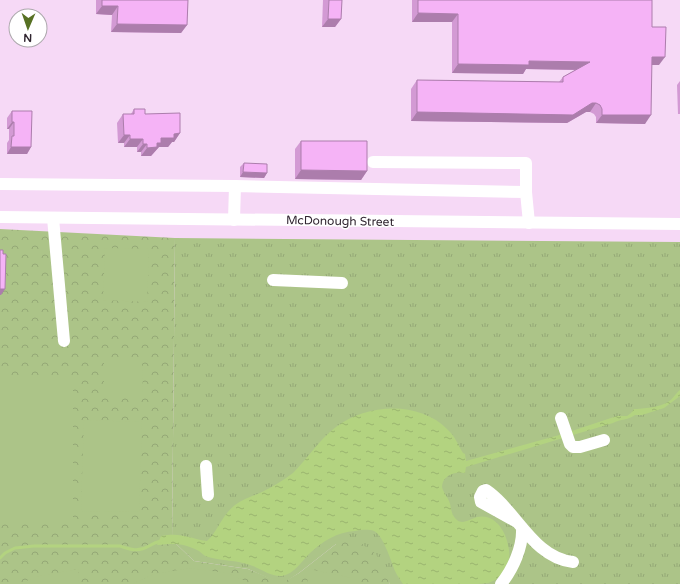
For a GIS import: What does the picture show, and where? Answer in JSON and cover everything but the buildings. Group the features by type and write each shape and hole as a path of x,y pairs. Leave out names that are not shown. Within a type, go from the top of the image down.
{"street":[{"path":"373,162 526,164 526,192 529,223"},
{"path":"0,184 236,186 526,192"},
{"path":"234,220 236,186"},
{"name":"McDonough Street","path":"0,217 680,224"},
{"path":"53,218 64,342"},
{"path":"273,280 342,283"},
{"path":"562,422 572,446 576,447 604,440"},
{"path":"206,466 208,495"},
{"path":"501,584 512,566 522,539 520,525 549,553 565,561 573,562"}],"green space":[{"path":"0,229 175,238 172,540 194,561 248,569 282,583 299,573 336,544 353,538 376,554 390,584 0,584"},
{"path":"175,238 680,242 680,584 390,584 387,579 336,544 299,573 282,584 248,569 194,561 172,540"},
{"path":"105,248 149,249 147,302 103,300"},
{"path":"104,361 142,361 143,394 104,394"},
{"path":"0,375 73,375 73,520 0,520"},
{"path":"84,420 142,422 139,512 81,511"},
{"path":"190,568 227,573 252,584 132,584 154,574"},
{"path":"78,569 79,584 21,584 34,577"},
{"path":"309,569 352,578 361,584 307,584"}],"water":[{"path":"680,390 680,396 664,408 642,415 635,415 627,419 466,467 465,473 453,474 446,477 442,484 443,491 449,501 453,515 457,520 462,522 477,517 490,518 495,521 506,537 509,550 509,560 507,566 497,578 488,583 403,584 395,571 381,538 374,531 369,530 336,535 325,541 310,553 294,570 282,576 270,574 245,563 208,557 194,548 184,545 157,545 161,536 168,535 179,535 207,541 227,513 235,505 270,488 289,476 330,432 349,419 363,413 394,409 409,410 423,414 436,421 450,432 465,454 466,461 563,434 617,416 627,416 634,409 665,404 670,401"}],"waterway":[{"path":"0,558 5,553 15,548 34,546 120,546 138,550 161,541"}]}
